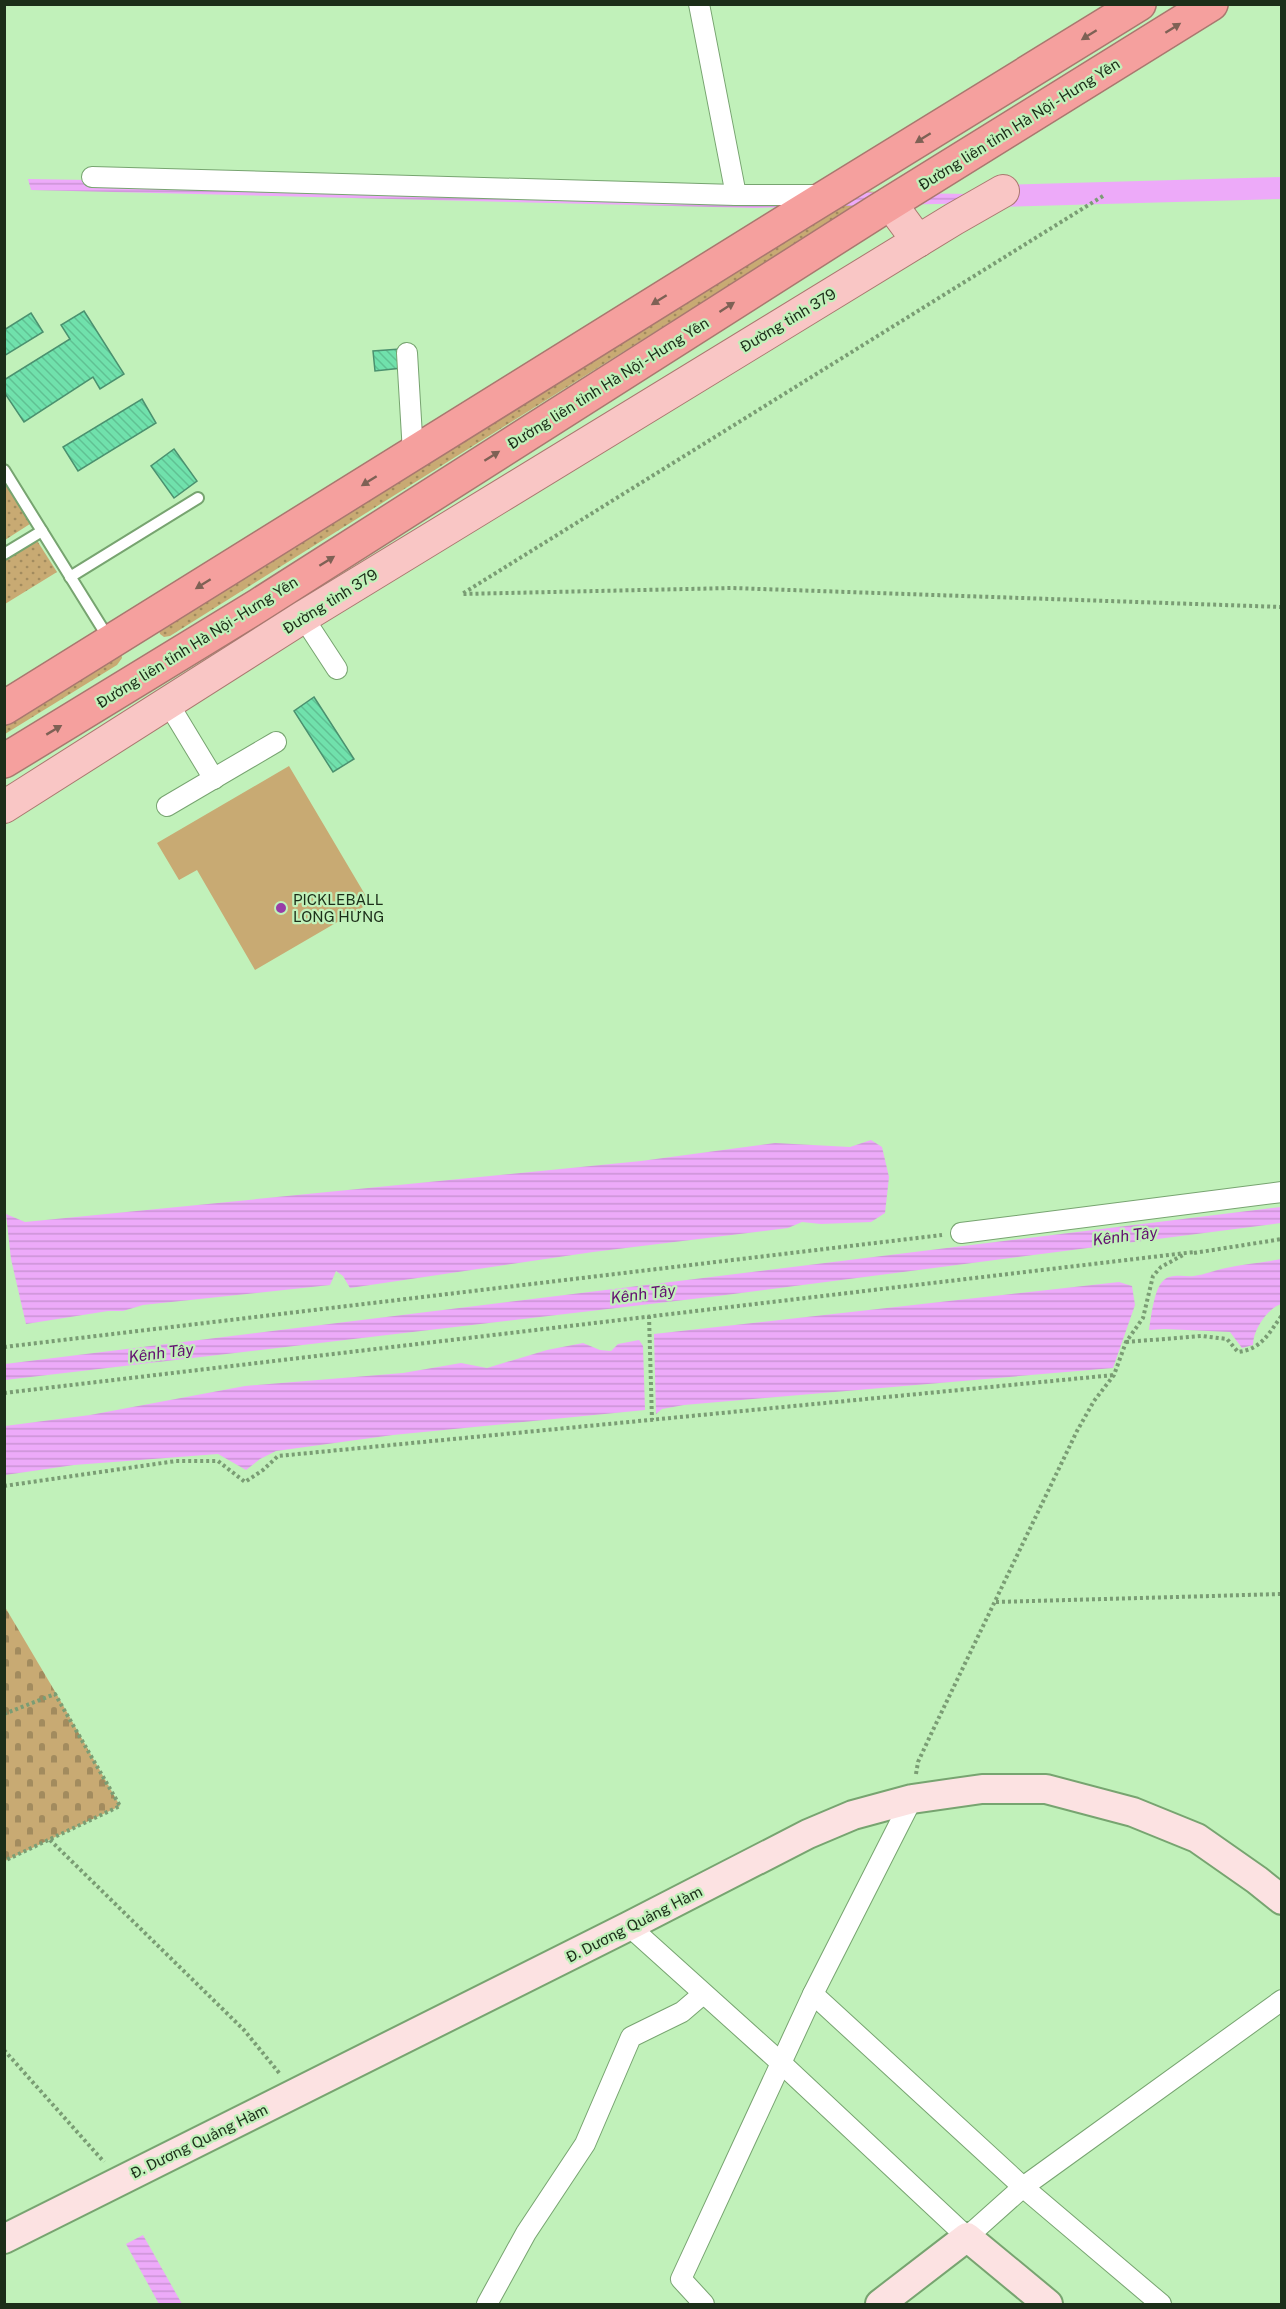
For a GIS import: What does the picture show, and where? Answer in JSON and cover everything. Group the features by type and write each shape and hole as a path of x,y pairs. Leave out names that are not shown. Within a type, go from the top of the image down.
{"highway":[{"path":"4,708 1139,4"},
{"name":"Đường liên tỉnh Hà Nội - Hưng Yên","path":"4,761 285,588 883,208 1211,4"},
{"path":"123,634 154,669"}],"main road":[{"name":"Đường tỉnh 379","path":"4,807 303,617 1003,191"},
{"path":"883,208 918,241"},
{"path":"637,364 659,399"},
{"path":"285,588 303,617"},
{"path":"154,669 168,703"}],"street":[{"path":"699,4 736,195"},
{"path":"92,177 736,195 842,188"},
{"path":"407,353 413,453"},
{"path":"303,617 337,669"},
{"path":"168,703 214,779"},
{"path":"167,806 276,742"},
{"path":"961,1233 1281,1192"},
{"name":"Đ. Dương Quảng Hàm","path":"4,2239 808,1834 853,1815 912,1799 982,1789 1046,1789 1133,1812 1197,1839 1257,1880 1281,1900"},
{"path":"704,2304 681,2279 780,2062 912,1799"},
{"path":"629,1926 780,2062 967,2237 1048,2304"},
{"path":"487,2304 526,2233 585,2144 631,2037 682,2012 703,1994"},
{"path":"813,1994 1023,2187 1161,2304"},
{"path":"880,2304 967,2237 1023,2187 1281,2000"}],"lane":[{"path":"4,470 70,577 123,634"},
{"path":"70,577 198,498"},
{"path":"4,554 42,531"}],"path":[{"path":"1102,196 462,594 732,588 1281,608"},
{"path":"4,1347 961,1233"},
{"path":"4,1393 1194,1252 1281,1239"},
{"path":"912,1799 918,1762 1077,1431 1094,1401 1114,1375 1126,1342 1143,1318 1153,1276 1161,1267 1180,1256 1194,1252"},
{"path":"1126,1342 1202,1336 1227,1340 1238,1352 1251,1350 1267,1336 1281,1315"},
{"path":"649,1316 652,1419"},
{"path":"4,1486 176,1461 218,1461 245,1482 278,1456 1114,1375"},
{"path":"996,1602 1281,1594"},
{"path":"4,1714 55,1694 120,1806 4,1861"},
{"path":"50,1840 244,2030 296,2093"},
{"path":"4,2050 120,2181"}],"green space":[{"path":"861,191 878,192 170,636 164,637 160,634 158,626"},
{"path":"4,477 33,522 5,540 4,540"},
{"path":"36,539 57,572 5,604 5,558"},
{"path":"121,652 122,658 117,665 5,734 5,719"},
{"path":"289,766 370,903 255,970 197,870 179,880 157,843"},
{"path":"5,1607 120,1806 5,1861"}],"water":[{"path":"28,179 1029,195 1027,202 754,208 31,190"},
{"path":"871,1140 882,1147 889,1177 885,1213 871,1222 821,1224 802,1222 788,1228 593,1252 350,1288 343,1276 336,1271 330,1285 143,1305 123,1311 108,1311 26,1324 11,1259 6,1214 25,1222 641,1161 775,1143 850,1147"},
{"name":"Kênh Tây","path":"1281,1207 1281,1223 718,1296 5,1380 5,1364"},
{"path":"1281,1259 1281,1304 1271,1310 1262,1321 1255,1333 1253,1345 1242,1348 1230,1332 1149,1330 1155,1297 1160,1285 1166,1279"},
{"path":"1119,1282 1132,1286 1135,1305 1113,1368 684,1405 662,1409 656,1414 654,1334"},
{"path":"639,1340 643,1346 645,1410 393,1435 276,1451 260,1459 246,1470 218,1454 74,1465 5,1475 5,1426 90,1415 245,1386 403,1373 461,1363 487,1368 547,1350 583,1343 600,1350 611,1351 618,1344"},
{"path":"143,2235 182,2304 159,2304 126,2244"}],"building":[{"path":"84,311 124,374 100,389 93,377 24,422 4,392 4,380 70,339 61,325"},
{"path":"31,313 43,332 4,356 4,330"},
{"path":"400,349 402,368 375,371 373,351"},
{"path":"142,399 156,423 78,471 63,447"},
{"path":"174,449 197,481 174,498 151,466"},
{"path":"314,697 354,759 333,772 294,711"}],"waterway":[{"path":"998,196 1282,188"}],"place":[{"name":"PICKLEBALL LONG HƯNG","path":"281,908"}]}
